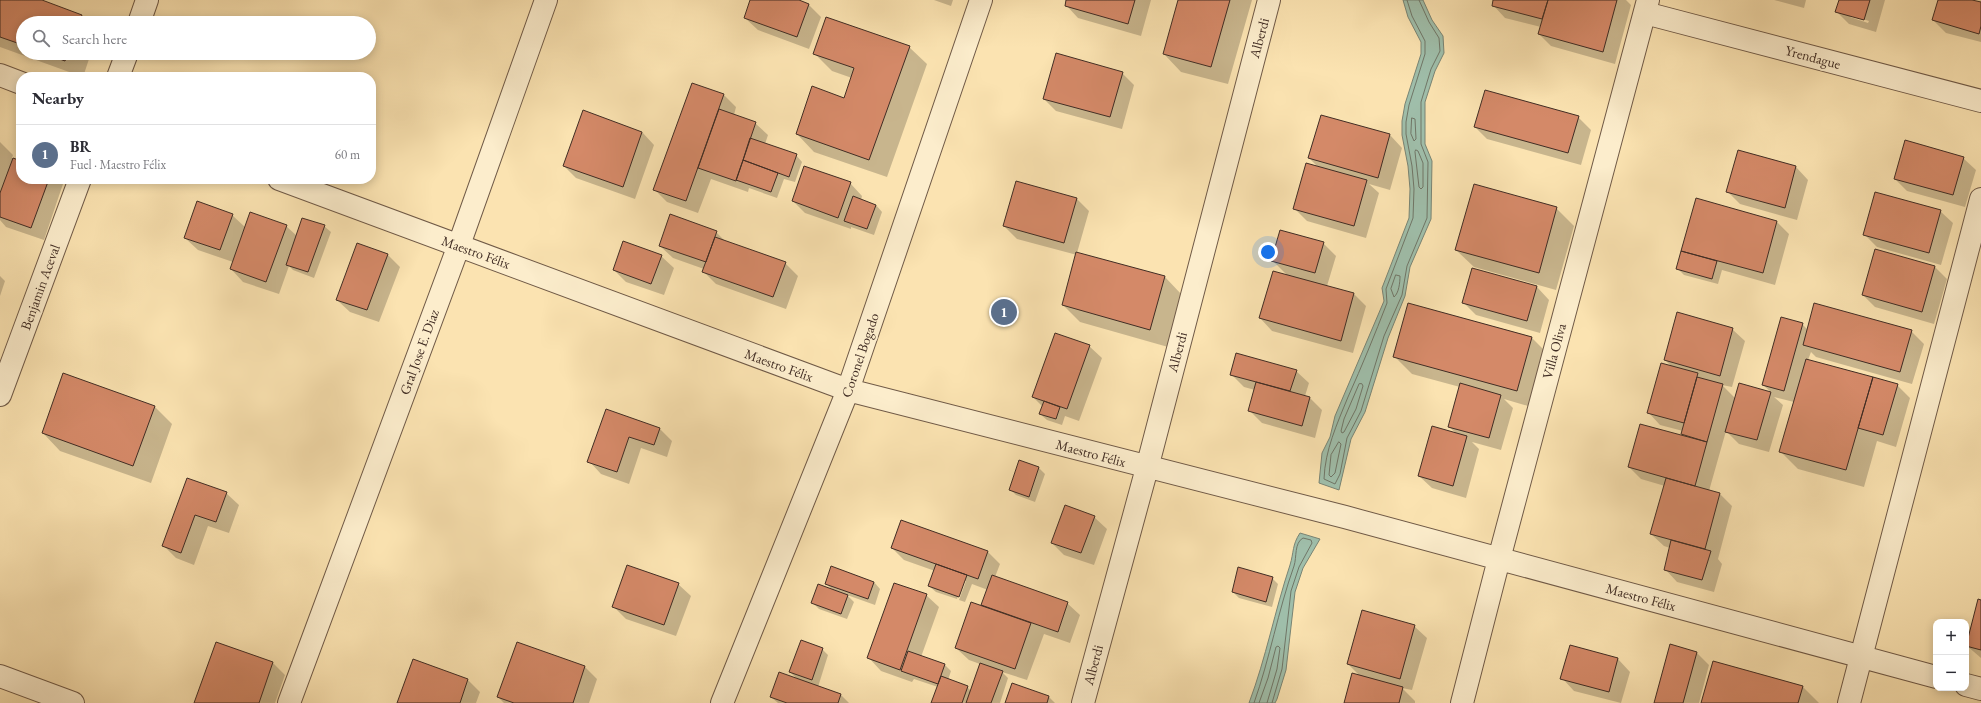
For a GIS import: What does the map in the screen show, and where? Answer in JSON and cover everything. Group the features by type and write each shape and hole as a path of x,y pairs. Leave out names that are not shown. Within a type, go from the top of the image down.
{"street":[{"path":"141,16 147,0"},
{"name":"Gral Jose E. Diaz","path":"289,703 459,245 546,0"},
{"name":"Coronel Bogado","path":"722,703 848,390 981,0"},
{"name":"Alberdi","path":"1083,703 1147,468 1269,0"},
{"name":"Yrendague","path":"1646,7 1981,101"},
{"name":"Villa Oliva","path":"1462,703 1646,7"},
{"path":"120,72 124,60"},
{"path":"0,75 16,81"},
{"name":"Benjamin Aceval","path":"0,395 78,184"},
{"name":"Maestro Félix","path":"293,184 848,390 1147,468 1346,517 1933,676"},
{"path":"1849,703 1981,199"},
{"path":"0,676 73,703"},
{"path":"1969,686 1981,689"}],"water":[{"path":"1403,0 1423,0 1432,20 1443,36 1444,53 1435,71 1425,102 1425,144 1432,161 1431,219 1410,267 1405,296 1388,338 1365,412 1351,439 1339,490 1319,483 1322,453 1330,437 1335,416 1384,301 1382,288 1409,218 1410,189 1408,166 1402,135 1402,121 1405,104 1421,54 1421,42 1408,17"},
{"path":"1300,533 1320,539 1303,568 1295,592 1286,670 1275,703 1249,703 1290,565 1294,545"}],"building":[{"path":"0,0 42,0 82,15 16,16 16,43 0,37"},
{"path":"750,0 799,0 809,4 797,37 744,18"},
{"path":"1066,0 1135,0 1128,24 1065,6"},
{"path":"1178,0 1230,0 1211,67 1163,54"},
{"path":"1493,0 1548,0 1542,19 1492,6"},
{"path":"1548,0 1617,0 1603,52 1538,34"},
{"path":"1839,0 1870,0 1864,20 1835,12"},
{"path":"1938,0 1972,0 1981,2 1981,26 1979,34 1932,20"},
{"path":"826,17 910,46 869,160 796,134 812,86 844,98 854,68 813,54"},
{"path":"1056,53 1123,72 1110,117 1043,99"},
{"path":"692,83 724,94 686,201 653,190"},
{"path":"1485,90 1579,116 1568,153 1474,127"},
{"path":"719,109 756,122 736,181 698,168"},
{"path":"583,110 642,132 623,187 563,166"},
{"path":"1321,115 1390,134 1378,178 1308,158"},
{"path":"750,138 797,154 789,177 743,160"},
{"path":"1905,140 1964,157 1953,195 1894,179"},
{"path":"1738,150 1796,166 1785,208 1726,192"},
{"path":"13,158 16,159 16,184 47,184 31,228 0,217 0,193"},
{"path":"743,160 778,173 771,192 736,180"},
{"path":"1306,163 1367,180 1354,226 1293,209"},
{"path":"804,166 851,182 838,218 792,201"},
{"path":"1016,181 1077,198 1064,243 1003,226"},
{"path":"1474,184 1557,207 1539,273 1455,250"},
{"path":"1875,192 1941,210 1929,253 1863,235"},
{"path":"853,196 876,205 867,229 844,221"},
{"path":"1696,198 1777,221 1763,273 1681,251"},
{"path":"197,201 233,214 220,250 184,238"},
{"path":"250,212 287,225 266,282 230,269"},
{"path":"670,214 717,231 706,262 659,246"},
{"path":"302,218 325,225 308,272 286,265"},
{"path":"1280,230 1324,242 1315,273 1271,261"},
{"path":"715,237 786,262 773,297 702,272"},
{"path":"623,241 662,255 651,284 613,270"},
{"path":"357,243 388,254 367,310 336,300"},
{"path":"1875,249 1935,266 1922,312 1862,295"},
{"path":"1681,251 1717,261 1712,279 1676,269"},
{"path":"1076,252 1165,276 1150,330 1062,305"},
{"path":"1472,268 1537,286 1527,321 1462,303"},
{"path":"1273,271 1354,293 1341,341 1259,318"},
{"path":"1408,303 1532,337 1517,391 1393,357"},
{"path":"1814,303 1912,330 1900,372 1803,345"},
{"path":"1677,312 1733,328 1720,376 1664,360"},
{"path":"1781,317 1803,323 1784,391 1762,385"},
{"path":"1055,333 1090,345 1067,409 1032,397"},
{"path":"1236,353 1297,370 1290,391 1230,375"},
{"path":"1806,359 1873,377 1846,470 1779,452"},
{"path":"1661,363 1698,373 1684,423 1647,413"},
{"path":"63,373 155,406 133,466 42,433"},
{"path":"1697,377 1723,384 1707,442 1681,434"},
{"path":"1873,377 1898,384 1883,435 1858,428"},
{"path":"1256,382 1310,397 1302,426 1248,411"},
{"path":"1460,383 1501,395 1489,438 1448,427"},
{"path":"1739,383 1771,392 1757,440 1725,432"},
{"path":"1044,401 1060,407 1056,419 1039,414"},
{"path":"606,409 660,428 654,445 629,437 617,472 587,462"},
{"path":"1640,424 1707,442 1695,486 1628,467"},
{"path":"1432,426 1467,436 1453,486 1418,476"},
{"path":"1019,460 1039,467 1029,497 1009,490"},
{"path":"187,478 227,492 216,522 195,515 181,553 162,546"},
{"path":"1666,478 1720,493 1705,549 1650,534"},
{"path":"1065,505 1095,516 1081,553 1051,543"},
{"path":"901,520 988,551 978,579 891,548"},
{"path":"1671,540 1711,551 1702,580 1664,570"},
{"path":"936,564 967,575 959,597 928,586"},
{"path":"627,565 679,583 664,625 612,607"},
{"path":"831,566 874,582 868,599 825,584"},
{"path":"1238,567 1273,577 1266,602 1232,592"},
{"path":"992,575 1068,602 1058,632 981,605"},
{"path":"894,583 927,594 900,670 867,658"},
{"path":"818,584 848,595 841,614 811,603"},
{"path":"1978,599 1981,600 1981,650 1969,647 1969,634"},
{"path":"971,602 1031,623 1015,669 955,648"},
{"path":"1362,610 1415,625 1400,679 1347,664"},
{"path":"801,640 823,648 812,680 789,672"},
{"path":"216,642 273,662 259,703 194,703"},
{"path":"517,642 585,666 573,703 514,703 497,697"},
{"path":"1670,644 1697,652 1683,703 1654,703"},
{"path":"1570,645 1618,658 1609,692 1560,679"},
{"path":"908,651 945,664 938,684 901,671"},
{"path":"413,659 468,679 460,703 397,703"},
{"path":"1713,661 1803,686 1798,703 1701,703"},
{"path":"980,663 1003,671 991,703 966,703"},
{"path":"779,672 841,694 838,703 787,703 770,697"},
{"path":"1352,673 1403,687 1399,703 1344,703"},
{"path":"941,676 968,686 962,703 931,703"},
{"path":"1012,683 1049,696 1047,703 1005,703"}],"place":[{"name":"BR","path":"1004,312"}]}
